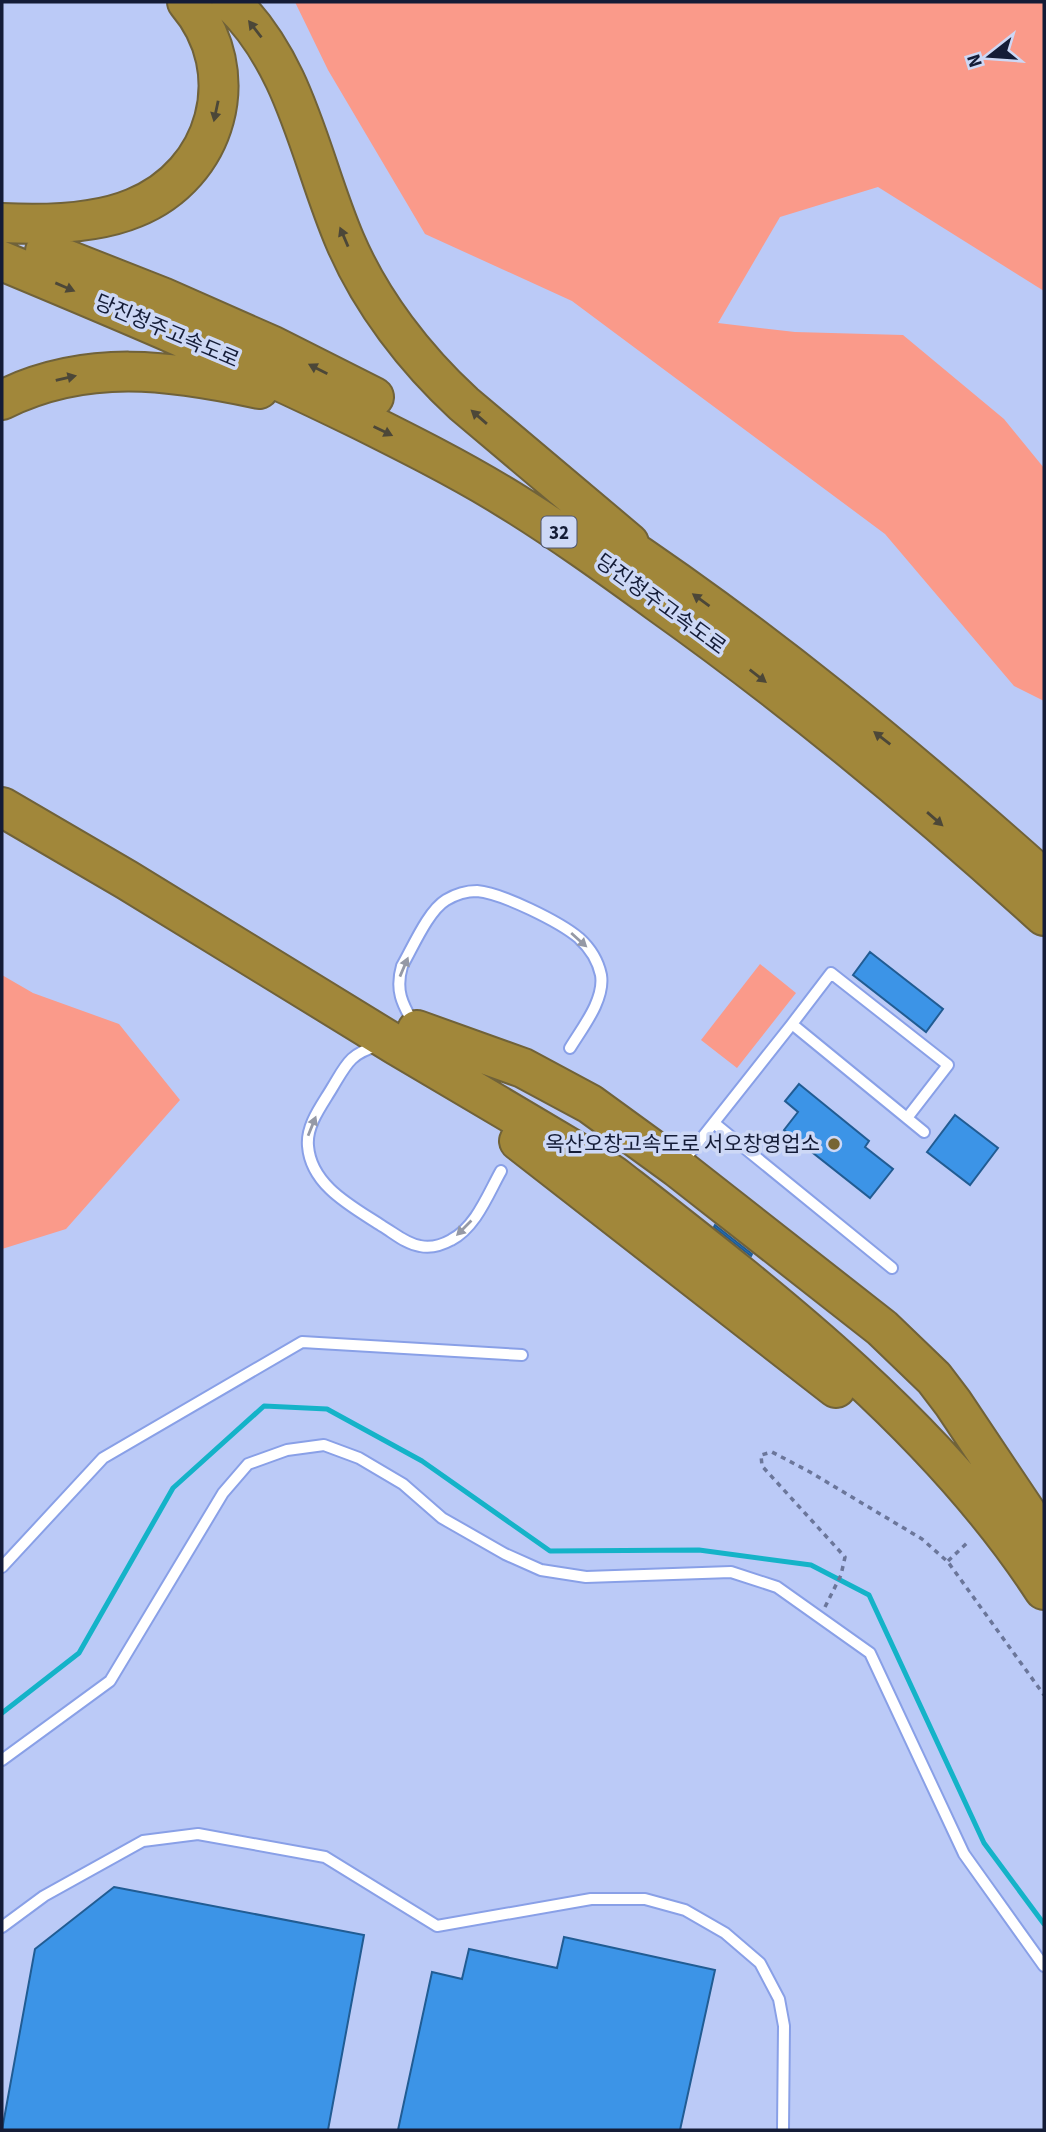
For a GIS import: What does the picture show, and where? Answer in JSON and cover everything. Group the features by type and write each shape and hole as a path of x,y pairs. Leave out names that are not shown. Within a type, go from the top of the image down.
{"highway":[{"path":"2,223 47,223 116,214 162,194 185,174 195,162 209,135 218,104 219,89 216,57 211,43 205,27 187,2"},
{"path":"231,2 258,32 282,71 345,240 360,271 401,335 449,390 473,412 663,571"},
{"name":"당진청주고속도로","path":"2,235 174,302 273,346 489,458 663,571 775,655 892,746 1044,879"},
{"name":"당진청주고속도로","path":"2,261 267,374 502,495 576,543 710,639 839,739 921,807 1044,916"},
{"path":"2,400 66,377 129,370 202,377 286,394 338,409"},
{"path":"2,778 270,939 407,1037 587,1158 662,1213 781,1308 915,1432 1003,1532 1044,1592"},
{"path":"2,807 407,1037 501,1079 596,1142 827,1320 897,1379 978,1462 1044,1542"},
{"path":"407,1037 523,1068 608,1116 882,1328 934,1378 960,1412 1044,1542"}],"lane":[{"path":"500,1171 472,1221 464,1230 451,1240 430,1246 417,1245 402,1239 346,1202 323,1181 312,1163 308,1134 346,1064 353,1057 407,1037 405,1010 399,994 402,966 438,906 459,894 480,891 540,914 569,931 585,944 595,957 601,974 600,991 570,1048"},
{"path":"678,1168 831,973 948,1065 907,1118"},
{"path":"792,1024 924,1132"},
{"path":"714,1123 892,1268"},
{"path":"2,1567 103,1458 302,1342 522,1355"},
{"path":"2,1760 110,1681 223,1493 248,1464 287,1450 324,1445 359,1458 403,1484 442,1518 505,1554 541,1570 586,1577 732,1572 777,1587 870,1653 964,1854 1044,1966"},
{"path":"2,1927 44,1896 143,1841 198,1834 325,1857 437,1926 591,1899 645,1899 685,1910 725,1933 760,1963 779,1999 784,2026 783,2130"}],"path":[{"path":"833,1589 841,1575 845,1557 762,1466 761,1455 772,1452 922,1539 948,1562 1044,1695"},
{"path":"948,1562 967,1543"}],"shaded area":[{"path":"295,2 1044,2 1044,291 878,187 780,217 718,323 795,332 903,335 1004,419 1044,468 1044,701 1014,686 885,534 572,301 425,234 328,70"},
{"path":"760,964 796,993 737,1068 701,1040"},
{"path":"2,975 33,993 119,1024 180,1100 66,1229 2,1249"}],"building":[{"path":"870,952 943,1009 926,1032 853,975"},
{"name":"옥산오창고속도로 서오창영업소","path":"799,1084 869,1141 865,1147 893,1169 870,1198 784,1130 798,1112 785,1101"},
{"path":"955,1115 998,1148 970,1185 927,1152"},
{"path":"715,1225 752,1254 751,1256 714,1227"},
{"path":"114,1887 364,1935 328,2130 2,2130 35,1949"},
{"path":"564,1937 715,1970 680,2130 398,2130 432,1972 462,1979 469,1949 557,1968"}],"waterway":[{"path":"2,1713 79,1653 173,1488 264,1406 327,1409 422,1461 550,1551 699,1550 811,1565 869,1595 984,1843 1044,1924"}],"place":[{"name":"옥산오창고속도로 서오창영업소","path":"834,1144"}]}
